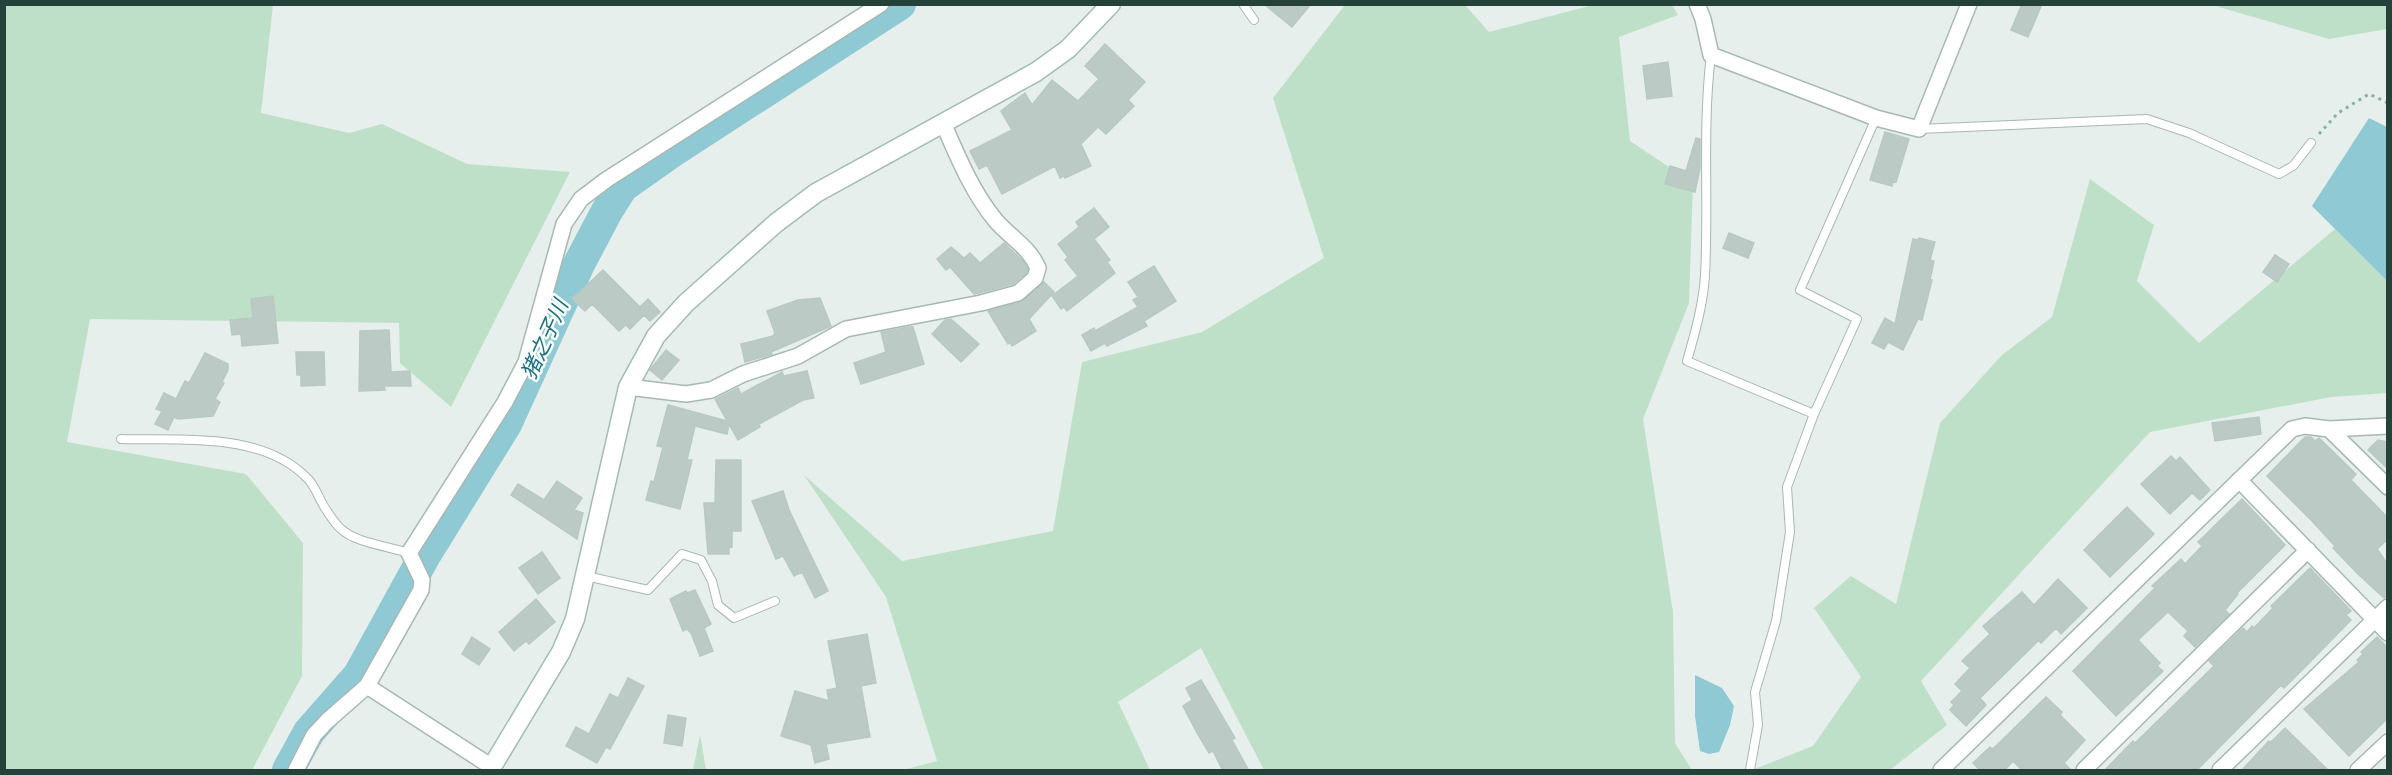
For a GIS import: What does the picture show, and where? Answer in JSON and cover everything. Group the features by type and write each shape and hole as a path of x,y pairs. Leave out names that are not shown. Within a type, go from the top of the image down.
{"street":[{"path":"296,771 314,735 367,687 421,590 422,580 411,558 506,402 526,362 564,224 580,199 606,180 881,4"},
{"path":"1696,4 1712,55 1876,118 1919,129 1969,4"},
{"path":"367,687 491,769 561,652 574,619 628,387 656,336 686,303 776,223 816,193 1036,72 1068,49 1104,7"},
{"path":"628,387 686,394 711,390 743,374 798,356 846,329 981,303 1018,293 1035,278 1038,268 1032,255 996,221 970,183 943,123"},
{"path":"1941,771 2292,429 2304,426 2329,429 2388,426"},
{"path":"2329,429 2388,487"},
{"path":"2239,480 2388,633"},
{"path":"2084,771 2308,550"},
{"path":"2220,771 2388,607"},
{"path":"2358,771 2388,742"}],"lane":[{"path":"1243,4 1254,20"},
{"path":"1712,55 1707,125 1705,277 1700,313 1687,361 1814,414"},
{"path":"1750,771 1758,725 1755,692 1776,621 1790,532 1787,487 1814,414 1857,319 1800,290 1876,118"},
{"path":"1919,129 2147,119 2189,133 2279,174 2293,166 2311,143"},
{"path":"121,439 219,443 253,447 277,458 310,480 319,500 340,528 354,539 386,545 411,558"},
{"path":"584,576 648,590 682,554 701,560 712,581 718,605 734,618 775,601"}],"path":[{"path":"2311,143 2338,113 2369,94 2388,103"}],"green space":[{"path":"5,5 273,5 261,113 349,133 382,124 467,164 570,172 451,407 400,363 399,323 90,319 67,442 246,474 303,543 302,676 252,770 5,770"},
{"path":"1345,5 1465,5 1489,32 1593,5 1672,5 1678,15 1619,37 1630,141 1693,183 1689,303 1643,419 1673,612 1675,743 1692,770 1264,770 1201,648 1118,702 1150,770 903,770 937,761 886,597 804,475 902,561 1053,531 1082,362 1202,332 1324,258 1273,98"},
{"path":"2212,5 2387,5 2387,29 2329,39"},
{"path":"2090,179 2154,225 2137,281 2199,343 2335,229 2387,281 2387,393 2331,397 2150,432 1921,681 1947,725 1890,770 1752,770 1813,746 1861,677 1814,608 1851,576 1896,604 1940,423 2002,355 2052,317"},
{"path":"700,735 706,770 693,770"}],"water":[{"path":"2369,118 2387,127 2387,281 2312,206"},
{"path":"1695,675 1722,688 1734,706 1730,725 1719,752 1709,754 1700,751 1695,716"}],"building":[{"path":"1264,4 1311,4 1292,27"},
{"path":"2022,4 2042,4 2028,37 2011,30"},
{"path":"1105,44 1145,82 1128,100 1134,106 1106,134 1098,127 1081,144 1091,166 1065,178 1064,176 1060,178 1055,166 1002,194 987,165 979,169 970,151 1012,130 1001,111 1025,93 1032,105 1052,80 1078,101 1099,79 1085,66"},
{"path":"1668,62 1672,96 1647,99 1643,66"},
{"path":"1885,132 1909,139 1896,182 1893,181 1892,186 1870,180"},
{"path":"1696,138 1700,139 1700,168 1695,192 1665,184 1670,166 1686,171"},
{"path":"1094,208 1109,227 1094,239 1110,260 1107,262 1115,273 1067,311 1064,307 1061,309 1052,296 1078,276 1065,260 1068,257 1058,244 1079,227 1076,222"},
{"path":"1729,233 1754,243 1748,258 1723,248"},
{"path":"1919,238 1935,242 1930,260 1934,261 1930,280 1932,280 1922,320 1918,319 1903,350 1888,342 1884,349 1872,343 1885,318 1895,324 1913,239 1918,240"},
{"path":"1004,243 1022,260 1028,269 1026,273 1013,284 979,293 974,294 950,267 946,270 937,259 951,247 964,258 970,253 980,263"},
{"path":"2275,255 2289,264 2277,282 2263,272"},
{"path":"1154,266 1176,301 1144,321 1147,326 1107,346 1105,343 1091,351 1082,335 1094,328 1095,331 1138,307 1133,300 1138,297 1128,282"},
{"path":"603,270 640,307 648,299 660,312 650,321 644,315 630,329 626,325 619,331 592,304 585,311 572,299"},
{"path":"1044,282 1054,292 1029,319 1036,331 1012,346 1010,342 1008,344 988,311 1021,302"},
{"path":"273,296 278,343 242,346 241,334 232,335 230,320 253,318 251,299"},
{"path":"820,298 831,326 771,352 772,354 745,362 741,344 773,336 775,333 767,311 798,300"},
{"path":"951,319 979,344 961,362 932,334 945,320"},
{"path":"913,327 924,364 861,384 854,363 886,352 881,332"},
{"path":"389,330 391,372 410,371 411,386 384,386 385,390 359,391 360,331"},
{"path":"666,350 679,360 662,380 650,370"},
{"path":"296,352 324,352 325,385 301,386 301,375 297,375"},
{"path":"205,353 228,364 228,370 222,382 224,383 215,399 220,402 213,416 178,419 174,417 168,430 155,424 162,411 156,409 164,393 176,399 185,381 189,383"},
{"path":"807,371 814,398 803,400 759,424 760,427 738,440 729,424 727,434 695,426 687,460 692,460 680,509 646,500 651,481 654,482 663,447 657,446 668,405 727,421 715,399 738,388 741,394 782,372 784,376"},
{"path":"2259,417 2261,434 2215,441 2212,423"},
{"path":"2305,437 2311,437 2315,441 2319,438 2356,474 2351,480 2388,518 2388,539 2377,549 2388,565 2388,597 2384,598 2358,574 2311,520 2267,476"},
{"path":"2378,440 2388,442 2388,469 2368,450"},
{"path":"2171,456 2176,461 2180,457 2210,490 2200,500 2192,493 2170,514 2141,484"},
{"path":"716,460 741,460 741,531 732,531 732,547 729,548 729,554 708,554 704,503 715,503"},
{"path":"557,481 582,498 574,510 583,513 577,539 511,495 518,484 544,500"},
{"path":"783,491 789,510 828,591 815,598 802,572 794,576 783,556 776,559 752,501"},
{"path":"2242,499 2285,545 2237,593 2225,610 2229,614 2195,647 2184,636 2188,631 2168,612 2138,640 2160,663 2157,666 2163,671 2116,716 2073,671 2155,588 2152,586 2181,559 2185,564 2202,546 2198,542"},
{"path":"2127,507 2154,534 2110,577 2084,550"},
{"path":"542,552 560,578 538,594 519,568"},
{"path":"2310,568 2351,611 2346,615 2351,620 2284,688 2281,685 2196,771 2104,771 2214,666 2209,661 2243,628 2247,632 2252,626 2254,628 2273,608 2271,606"},
{"path":"2058,579 2087,608 2061,634 2056,628 2041,643 2039,640 1980,698 1986,705 1966,726 1950,710 1954,705 1951,702 1962,691 1955,684 1970,668 1962,661 1990,634 1983,626 2022,592 2034,605"},
{"path":"695,590 711,624 704,628 713,651 700,656 691,633 687,629 683,631 670,599 686,591 687,593"},
{"path":"536,599 555,622 529,644 526,641 514,651 499,632"},
{"path":"867,634 876,683 861,686 870,737 826,744 829,759 815,763 811,745 781,736 795,691 829,701 827,690 837,688 828,641"},
{"path":"472,637 490,649 479,665 462,654"},
{"path":"2377,637 2388,648 2388,718 2349,756 2304,709 2359,662 2357,660 2363,654 2361,652"},
{"path":"628,678 644,686 610,749 606,747 597,763 566,746 576,727 589,734 610,694 618,698"},
{"path":"1201,680 1235,738 1232,740 1249,771 1223,771 1213,751 1209,753 1197,733 1183,706 1192,700 1186,688"},
{"path":"2046,697 2085,740 2064,763 2072,771 2023,771 2013,761 2004,771 1981,771 1973,763 1990,747 1992,749 1997,745"},
{"path":"668,715 686,718 682,746 664,743"},
{"path":"2285,728 2329,771 2241,771 2269,741 2271,742"}],"waterway":[{"name":"猪之子川","path":"288,770 309,732 359,675 425,555 506,424 579,264 622,187 676,149 900,4"}]}
